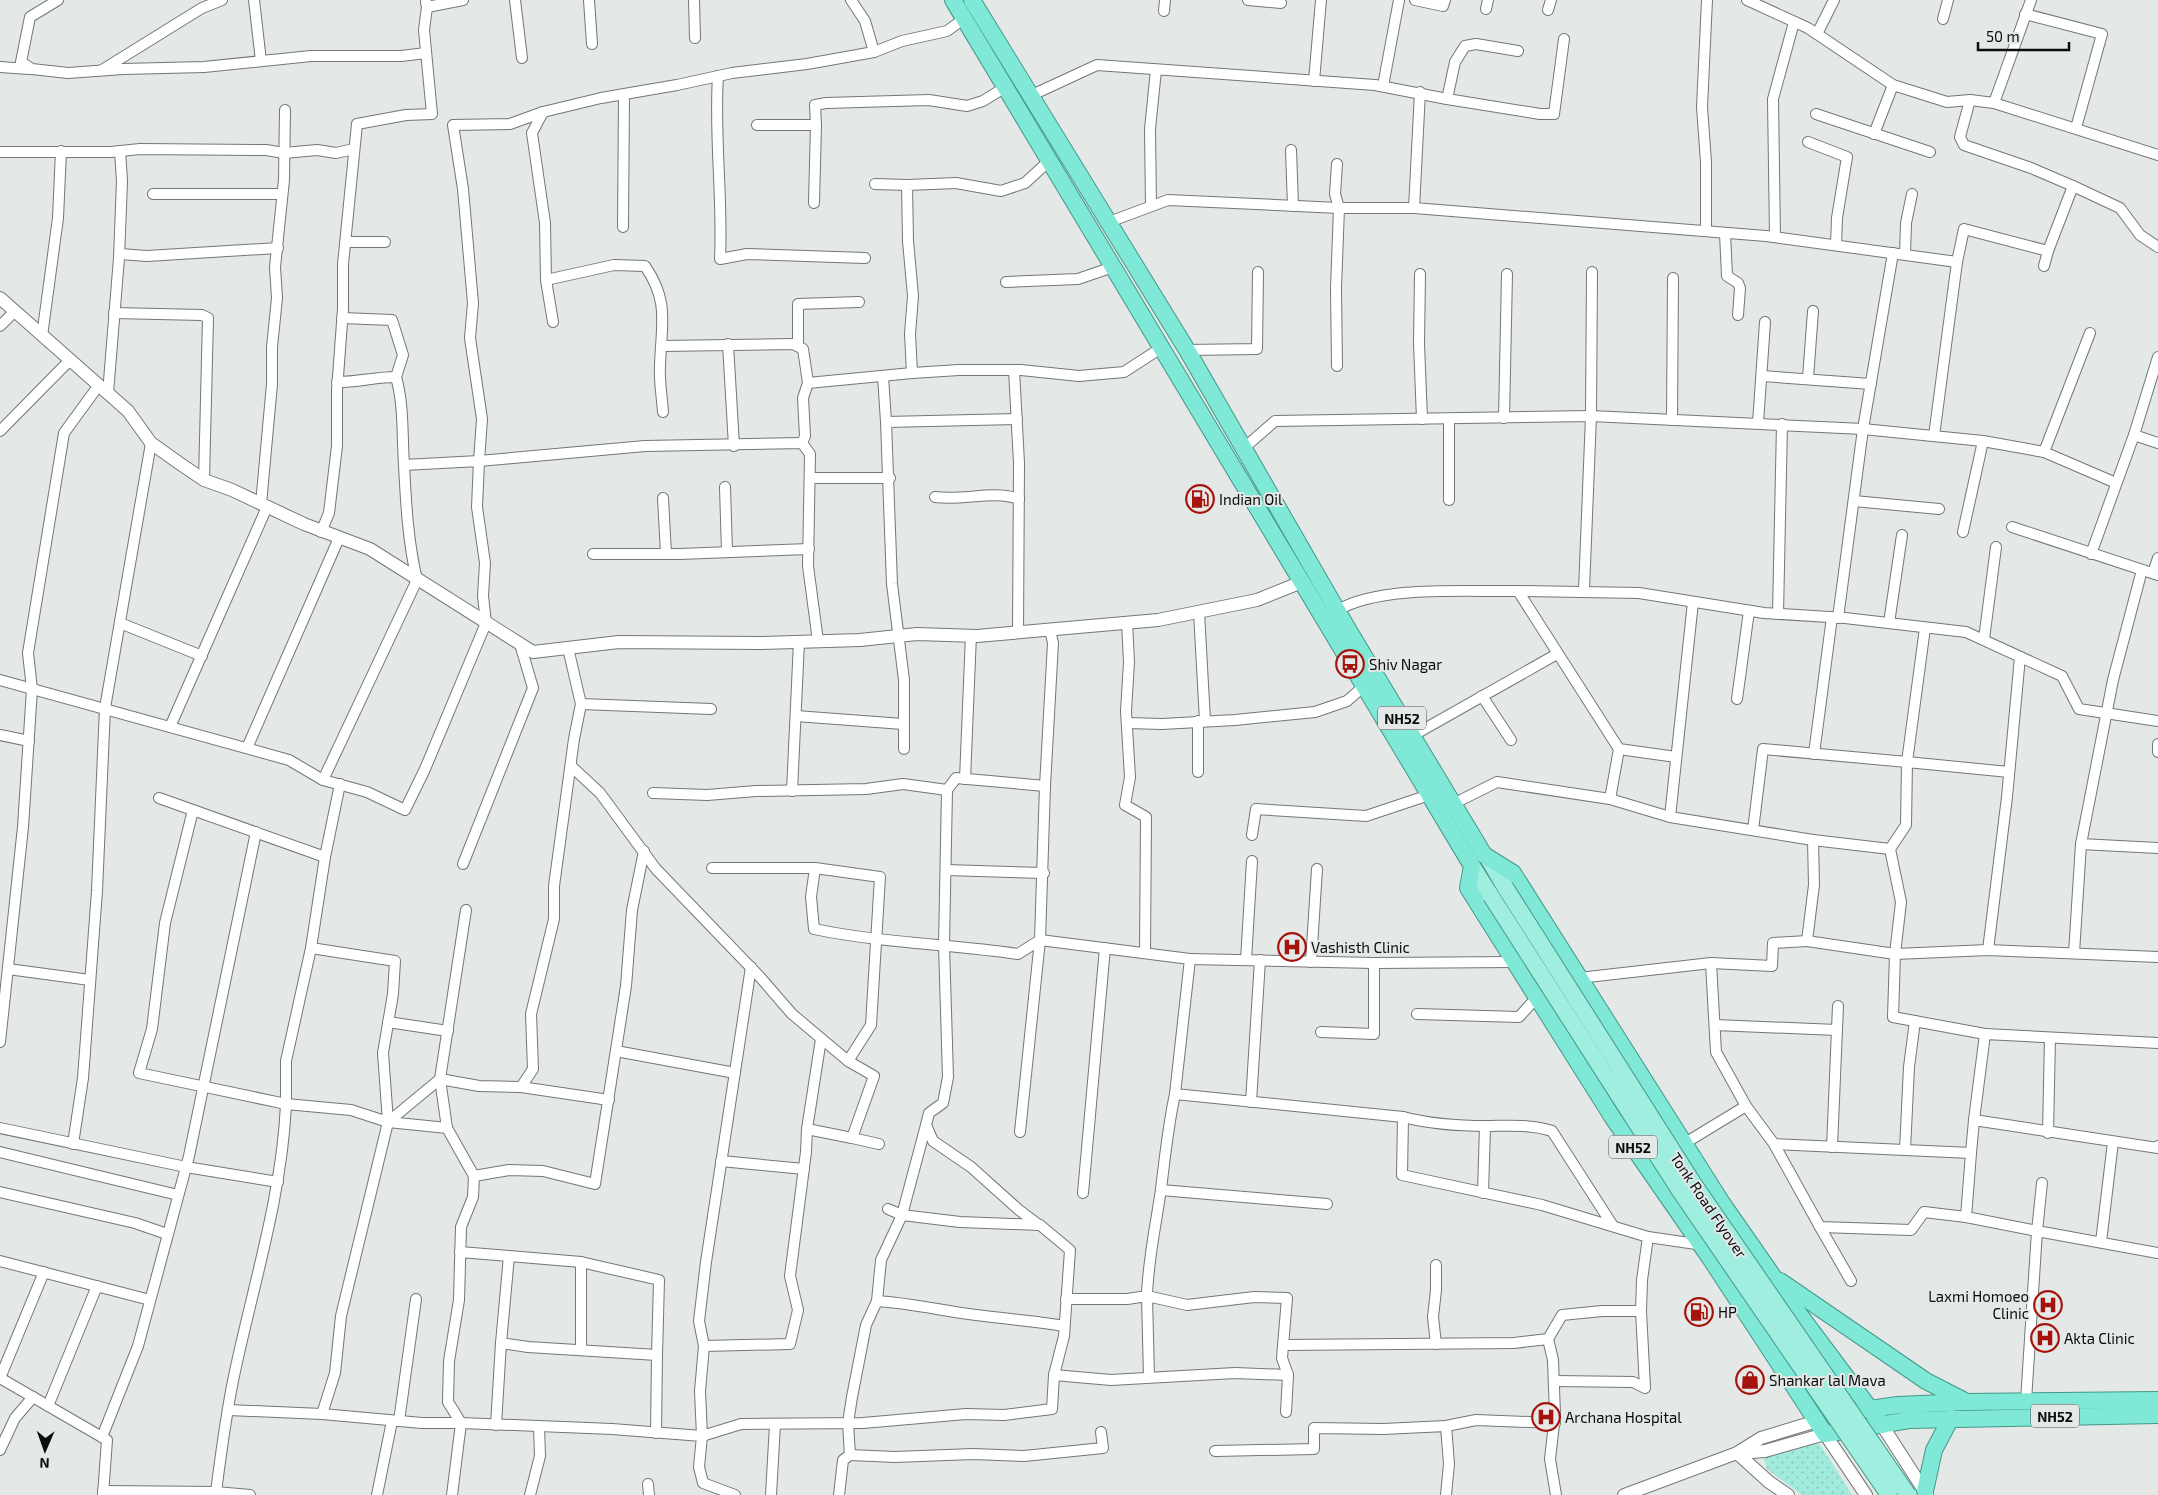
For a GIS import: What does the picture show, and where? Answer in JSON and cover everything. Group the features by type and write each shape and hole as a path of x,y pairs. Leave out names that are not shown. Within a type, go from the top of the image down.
{"highway":[{"name":"NH52","path":"953,0 1007,86 1161,348 1472,866 1468,888 1613,1118 1702,1246 1821,1428"},
{"name":"NH52","path":"972,0 1188,350 1412,736 1488,858 1504,865 1513,873 1722,1203 1770,1274 1882,1425"},
{"path":"1770,1274 1926,1381 1966,1402"},
{"name":"NH52","path":"1821,1428 1870,1408 1966,1402 2158,1400"},
{"name":"NH52","path":"1821,1428 1882,1425 1909,1420 1952,1418 2158,1415"},
{"path":"1926,1493 1934,1450 1952,1418"}],"main road":[{"name":"Tonk Road Flyover","path":"1488,858 1693,1182 1842,1395 1908,1495"},
{"name":"Tonk Road Flyover","path":"1472,866 1680,1192 1889,1495"}],"street":[{"path":"32,69 21,62 30,17 58,0"},
{"path":"99,71 202,8 222,0"},
{"path":"254,0 261,60"},
{"path":"322,532 329,513 337,446 337,382 342,318 343,264 357,124 406,115 432,114 424,30 426,3 464,0"},
{"path":"515,0 522,58"},
{"path":"589,0 592,44"},
{"path":"694,0 696,38"},
{"path":"851,0 864,21 874,52"},
{"path":"1164,11 1165,0"},
{"path":"1248,0 1281,3"},
{"path":"1314,81 1321,0"},
{"path":"1383,86 1399,0"},
{"path":"1414,0 1443,6 1445,0"},
{"path":"1706,231 1706,162 1702,107 1707,0"},
{"path":"1747,0 1817,34 1894,85 1947,102 1970,100 1994,103 2158,155"},
{"path":"1817,34 1834,0"},
{"path":"1942,19 1948,0"},
{"path":"1994,103 2030,0"},
{"path":"2025,14 2102,34 2076,128"},
{"path":"0,680 289,760 324,780 367,792 405,810 425,769 486,623 483,596 485,563 477,506 482,419 470,338 473,303 463,189 453,125 510,124 543,112 624,94 718,76 874,52 902,41 947,31 965,18"},
{"path":"1775,237 1773,99 1794,22"},
{"path":"1032,95 1097,65 1383,86 1447,99 1540,114 1554,114 1564,39"},
{"path":"1447,99 1455,62 1466,46 1476,44 1518,51"},
{"path":"0,67 68,73 204,67 311,56 400,56 426,53"},
{"path":"1151,206 1150,129 1156,70"},
{"path":"718,76 716,125 722,216 720,259 747,254 865,258"},
{"path":"1874,134 1894,85"},
{"path":"814,203 815,105 929,100 967,106 983,101 1007,86"},
{"path":"1414,208 1420,92"},
{"path":"623,227 624,94"},
{"path":"1970,100 1960,137 1964,145 2031,168 2120,208 2140,235 2158,247"},
{"path":"170,728 202,656 264,505 272,384 272,348 282,194 285,110"},
{"path":"543,112 532,133 545,223 546,280 553,322"},
{"path":"1816,114 1930,152"},
{"path":"757,125 816,125"},
{"path":"1808,142 1847,157 1837,218 1836,245"},
{"path":"0,152 120,151 140,149 266,150 284,153 317,150 336,154 354,149"},
{"path":"1291,150 1293,206"},
{"path":"42,336 58,218 61,151"},
{"path":"0,1042 23,827 32,689 28,653 64,433 103,389 120,254 122,181 120,151"},
{"path":"875,184 956,183 1001,191 1025,183 1050,160"},
{"path":"1337,164 1335,194 1339,208 1336,288 1337,366"},
{"path":"907,185 908,241 913,296 910,334 912,373"},
{"path":"2044,266 2073,186"},
{"path":"153,194 282,194"},
{"path":"1906,254 1906,223 1912,194"},
{"path":"1109,222 1168,200 1339,208 1414,208 1775,237 1957,262"},
{"path":"1934,436 1957,262 1964,229 2048,251"},
{"path":"1725,233 1727,276 1738,283 1740,288 1738,315"},
{"path":"346,242 385,242"},
{"path":"120,254 148,256 278,248"},
{"path":"1814,754 1854,501 1863,429 1893,252"},
{"path":"546,280 614,265 645,266 658,284 664,323 660,367 664,412"},
{"path":"1006,282 1078,279 1113,267"},
{"path":"1188,350 1257,349 1258,272"},
{"path":"1584,590 1591,416 1592,272"},
{"path":"1420,274 1419,344 1422,419"},
{"path":"1504,418 1507,274"},
{"path":"1672,420 1674,278"},
{"path":"0,298 128,411 151,444 204,480 322,532 370,549 533,652 619,642 799,642 900,636 971,636 1018,633 1158,620 1257,600 1302,582"},
{"path":"798,346 798,304 859,302"},
{"path":"0,326 15,311"},
{"path":"1808,378 1813,311"},
{"path":"114,313 202,315 208,318 210,325 204,480"},
{"path":"324,780 417,580 410,551 399,388 396,377 403,355 392,320 342,318"},
{"path":"1758,423 1765,322"},
{"path":"2044,452 2090,333"},
{"path":"728,344 734,446"},
{"path":"662,346 794,344 804,348 808,383 803,398 805,436 802,443"},
{"path":"808,383 959,370 1014,370 1080,376 1124,372 1161,348"},
{"path":"2091,554 2134,435 2158,357"},
{"path":"0,431 70,360"},
{"path":"1014,370 1019,499 1018,633"},
{"path":"883,376 890,478 892,584 904,680 904,749"},
{"path":"1762,376 1871,384"},
{"path":"337,382 364,382 373,377 396,377"},
{"path":"1244,448 1275,421 1591,416 1863,429 1983,441 2044,452 2116,483"},
{"path":"886,422 1017,419"},
{"path":"1449,419 1449,500"},
{"path":"1778,614 1782,424"},
{"path":"2134,435 2158,443"},
{"path":"1963,532 1983,441"},
{"path":"404,464 479,461 645,446 734,446 802,443"},
{"path":"802,443 810,454 808,566 818,641"},
{"path":"73,1144 83,1078 97,891 105,708 151,444"},
{"path":"810,478 890,478"},
{"path":"726,488 727,552"},
{"path":"936,497 952,499 992,494 1007,495 1019,499"},
{"path":"663,498 666,554"},
{"path":"1854,501 1939,509"},
{"path":"2012,526 2155,574 2158,558"},
{"path":"1889,624 1902,535"},
{"path":"247,748 339,538"},
{"path":"1984,640 1996,547"},
{"path":"593,554 666,554 809,549"},
{"path":"2074,953 2081,844 2121,642 2142,570"},
{"path":"1338,610 1353,603 1394,594 1584,590 1639,593 1749,611 1966,632 2062,676 2079,709 2158,721"},
{"path":"1518,591 1556,654 1619,749 1610,799"},
{"path":"1670,817 1692,602"},
{"path":"1738,700 1749,611"},
{"path":"1198,772 1202,721 1199,612"},
{"path":"1127,622 1129,662 1127,723 1130,777 1125,805 1146,817 1145,953"},
{"path":"120,623 202,656"},
{"path":"1925,628 1907,762 1906,826 1890,849 1901,902 1893,1017 1985,1034 2158,1043"},
{"path":"1020,1132 1040,940 1044,873 1045,786 1053,643 1050,630"},
{"path":"965,778 971,636"},
{"path":"792,791 799,642"},
{"path":"463,864 533,688 520,644"},
{"path":"521,1087 532,1069 531,1014 554,919 554,886 581,704 568,648"},
{"path":"1412,736 1556,654"},
{"path":"1988,950 2009,772 2020,657"},
{"path":"1127,723 1162,724 1314,712 1347,700 1364,686"},
{"path":"1482,696 1511,740"},
{"path":"581,704 711,709"},
{"path":"796,716 903,724"},
{"path":"0,735 28,741"},
{"path":"2158,744 2158,752"},
{"path":"1619,749 1676,756"},
{"path":"1753,830 1763,750 2009,772"},
{"path":"571,766 600,793 656,869 751,967 792,1014 848,1061 874,1076 852,1138"},
{"path":"850,1454 848,1423 866,1325 877,1301 881,1260 902,1216 929,1113 943,1103 948,1077 944,945 947,790 956,778 1045,786"},
{"path":"1455,803 1497,782 1610,799 1670,817 1813,840 1890,849"},
{"path":"216,1492 234,1376 278,1182 284,1146 286,1060 311,948 324,857 340,784"},
{"path":"653,793 707,795 756,791 866,789 903,784 947,790"},
{"path":"1252,835 1256,809 1366,816 1429,795"},
{"path":"158,798 324,857"},
{"path":"193,810 165,924 152,1029 139,1073 286,1104 351,1110 388,1122 448,1128"},
{"path":"102,1437 138,1346 186,1167 256,832"},
{"path":"1806,940 1814,885 1813,840"},
{"path":"2081,844 2158,848"},
{"path":"474,1176 509,1170 542,1170 595,1184 626,986 632,910 644,851"},
{"path":"1246,960 1252,861"},
{"path":"712,868 815,868 880,877 878,940 871,1025 848,1061"},
{"path":"815,868 811,896 814,929 857,938 944,945 1018,954 1040,940 1190,959 1374,963 1514,962"},
{"path":"1311,962 1317,869"},
{"path":"946,870 1044,873"},
{"path":"452,1495 461,1423 448,1402 449,1361 458,1300 461,1227 473,1197 474,1176 448,1128 440,1079 466,910"},
{"path":"1579,978 1711,963 1772,966 1773,943 1806,940 1896,954 1988,950 2158,957"},
{"path":"311,948 395,961 383,1053 388,1122 341,1316 335,1373 322,1414"},
{"path":"1082,1193 1105,948"},
{"path":"1149,1377 1148,1270 1161,1190 1166,1134 1175,1094 1190,959"},
{"path":"1251,1102 1260,960"},
{"path":"1320,1032 1374,1034 1374,963"},
{"path":"1711,963 1716,1052 1746,1106 1774,1144 1851,1281"},
{"path":"735,1495 703,1483 699,1467 702,1436 700,1391 704,1346 699,1322 751,967"},
{"path":"8,969 90,980"},
{"path":"1417,1014 1519,1017 1537,997"},
{"path":"1832,1147 1838,1006"},
{"path":"1905,1150 1909,1067 1915,1021"},
{"path":"388,1022 448,1030"},
{"path":"1715,1025 1837,1030"},
{"path":"1966,1217 1974,1120 1985,1034"},
{"path":"2048,1133 2050,1038"},
{"path":"704,1346 790,1344 798,1310 790,1276 804,1169 806,1129 821,1039"},
{"path":"616,1051 735,1073"},
{"path":"388,1122 440,1079 479,1086 521,1087 609,1100"},
{"path":"1175,1094 1403,1117 1417,1121 1485,1126 1537,1126 1552,1131 1613,1226"},
{"path":"1681,1140 1690,1140 1746,1106"},
{"path":"1403,1117 1402,1175 1542,1205 1648,1237 1702,1246 1722,1203"},
{"path":"1974,1120 2048,1133 2158,1148 2158,1146"},
{"path":"229,1410 322,1414 395,1421 539,1426 702,1436 741,1424 848,1423 966,1414 1004,1415 1052,1409 1054,1375 1064,1326 1070,1250 1019,1210 971,1167 933,1142 926,1125"},
{"path":"1483,1193 1485,1126"},
{"path":"0,1128 186,1167 278,1182"},
{"path":"806,1129 879,1144"},
{"path":"2101,1242 2113,1142"},
{"path":"1774,1144 1971,1153"},
{"path":"0,1152 178,1195"},
{"path":"722,1161 804,1169"},
{"path":"2026,1401 2042,1183"},
{"path":"1161,1190 1327,1204"},
{"path":"0,1192 135,1224 167,1234"},
{"path":"888,1208 902,1216 960,1222 1040,1225"},
{"path":"1820,1227 1910,1230 1924,1212 1966,1217 2158,1253"},
{"path":"1554,1381 1633,1382 1645,1388 1641,1311 1642,1280 1648,1237"},
{"path":"460,1252 581,1262 659,1280 656,1434"},
{"path":"496,1425 509,1256"},
{"path":"0,1261 150,1300"},
{"path":"581,1262 581,1350"},
{"path":"1436,1265 1433,1317 1436,1344"},
{"path":"44,1272 0,1378 107,1440 103,1493 216,1492 250,1495"},
{"path":"48,1406 97,1286"},
{"path":"1066,1299 1127,1299 1147,1296 1187,1305 1254,1297 1287,1298 1282,1358 1288,1375 1286,1412"},
{"path":"378,1495 395,1421 416,1300"},
{"path":"877,1301 917,1304 976,1315 1064,1326"},
{"path":"1556,1495 1550,1459 1555,1423 1553,1360 1548,1340 1562,1315 1602,1311 1641,1311"},
{"path":"1283,1345 1514,1343 1548,1340"},
{"path":"501,1343 528,1348 657,1355"},
{"path":"1054,1375 1111,1380 1235,1373 1288,1375"},
{"path":"0,1450 15,1418 33,1397"},
{"path":"1215,1451 1314,1449 1314,1428 1383,1429 1446,1426 1476,1420 1555,1423"},
{"path":"771,1495 775,1424"},
{"path":"1882,1425 1926,1493"},
{"path":"530,1495 540,1456 539,1426"},
{"path":"1446,1426 1449,1464 1446,1495"},
{"path":"1624,1495 1737,1453 1761,1438 1821,1428 1866,1495"},
{"path":"838,1495 843,1460 850,1454 895,1457 973,1454 1024,1456 1075,1452 1103,1448 1102,1432"},
{"path":"1737,1453 1769,1482 1788,1495"},
{"path":"648,1484 649,1495"}],"green space":[{"path":"1813,1441 1821,1446 1852,1495 1802,1495 1767,1469 1763,1456"}],"place":[{"name":"Indian Oil","path":"1200,499"},
{"name":"Shiv Nagar","path":"1350,664"},
{"name":"Vashisth Clinic","path":"1292,947"},
{"name":"Laxmi Homoeo Clinic","path":"2048,1305"},
{"name":"HP","path":"1699,1312"},
{"name":"Akta Clinic","path":"2045,1338"},
{"name":"Shankar lal Mava","path":"1750,1380"},
{"name":"Archana Hospital","path":"1546,1417"}]}
